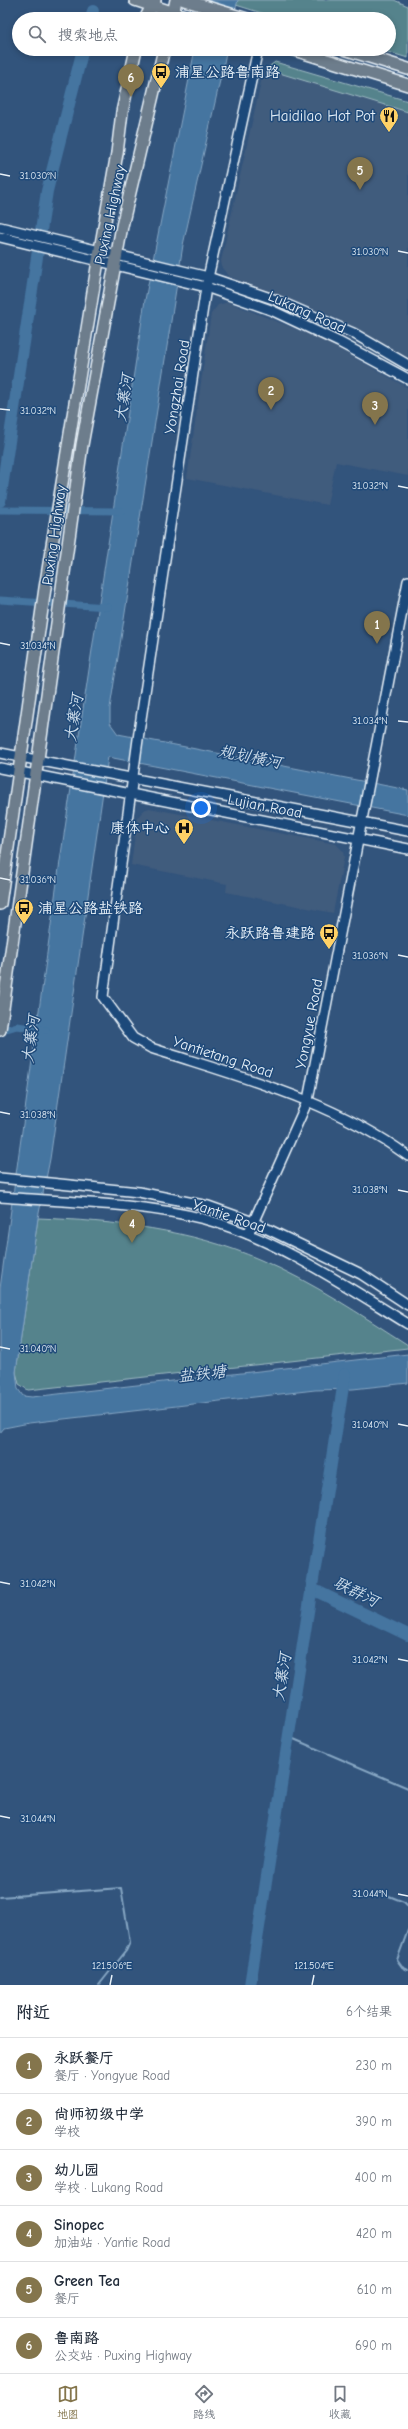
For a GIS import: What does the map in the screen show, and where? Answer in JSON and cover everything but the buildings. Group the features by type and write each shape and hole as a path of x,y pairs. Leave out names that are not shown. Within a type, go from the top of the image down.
{"main road":[{"path":"135,0 154,3 168,12"},
{"path":"174,12 176,0"},
{"path":"184,0 224,12"},
{"path":"149,12 154,3"},
{"name":"Puxing Highway","path":"0,904 59,498 98,256 117,153 122,112 134,56"},
{"name":"Puxing Highway","path":"0,1030 74,501 115,259 162,56"},
{"path":"314,56 408,85"},
{"path":"366,56 408,69"}],"street":[{"name":"Yongzhai Road","path":"133,777 206,287 256,56"},
{"path":"0,226 98,256"},
{"path":"0,237 115,259"},
{"name":"Lukang Road","path":"115,259 147,261 192,272 276,300 353,333 408,365"},
{"name":"Lukang Road","path":"115,259 145,270 190,281 271,310 339,342 408,379"},
{"name":"Yongyue Road","path":"248,1234 308,1100 408,581"},
{"path":"0,753 38,759"},
{"name":"Lujian Road","path":"38,759 408,831"},
{"path":"0,768 35,776"},
{"name":"Lujian Road","path":"35,776 408,848"},
{"path":"130,794 133,777"},
{"name":"Yantietang Road","path":"130,794 103,997 120,1022 133,1038 151,1048 308,1100 359,1123 408,1156"},
{"name":"Yantie Road","path":"3,1178 162,1196 208,1206 253,1222 361,1274 408,1305"},
{"name":"Yantie Road","path":"3,1198 159,1210 204,1220 248,1234 344,1284 408,1324"}],"shaded area":[{"path":"205,0 238,0 235,12 202,12"},
{"path":"194,56 225,56 183,245 110,708 110,723 118,734 408,790 408,815 108,757 50,1159 38,1218 16,1372 18,1389 23,1396 32,1397 408,1354 408,1383 353,1389 315,1390 29,1423 4,1428 0,1433 0,1288 60,861 145,300"},
{"path":"266,69 408,112 408,358 329,315 230,277 222,268 221,261 263,73"},
{"path":"228,302 323,340 408,388 408,476 336,462 327,505 187,478 211,314 218,305"},
{"path":"149,808 336,844 343,851 344,857 333,913 226,892 227,884 131,865 137,818 144,810"}],"green space":[{"path":"238,0 394,0 408,6 408,58 396,54 396,12 258,12 236,5"},
{"path":"275,62 408,101 408,112 266,69"},
{"path":"38,1218 95,1221 151,1228 234,1249 299,1278 355,1311 408,1345 408,1348 28,1390 19,1384 16,1372"}],"waterway":[{"path":"0,501 47,191 81,56"},
{"path":"0,510 122,511"},
{"path":"0,600 108,607"},
{"path":"0,1031 17,1026 46,1030"},
{"name":"大寨河","path":"250,1985 345,1374"},
{"name":"联群河","path":"312,1589 408,1635"},
{"path":"289,1737 408,1788"},
{"path":"0,1897 121,1888 130,1942 126,1951 99,1985"},
{"path":"384,1894 404,1902 408,1906"},
{"path":"408,1930 397,1960 402,1967 408,1970"}],"place":[{"name":"浦星公路鲁南路","path":"161,89"},
{"name":"鲁南路","path":"131,97"},
{"name":"Haidilao Hot Pot","path":"389,133"},
{"name":"Green Tea","path":"360,190"},
{"name":"尚师初级中学","path":"271,410"},
{"name":"幼儿园","path":"375,425"},
{"name":"永跃餐厅","path":"377,644"},
{"name":"康体中心","path":"184,845"},
{"name":"浦星公路盐铁路","path":"24,925"},
{"name":"永跃路鲁建路","path":"329,950"},
{"name":"Sinopec","path":"132,1243"}],"water label":[{"name":"规划横河","path":"250,757"},
{"name":"盐铁塘","path":"202,1374"}]}
